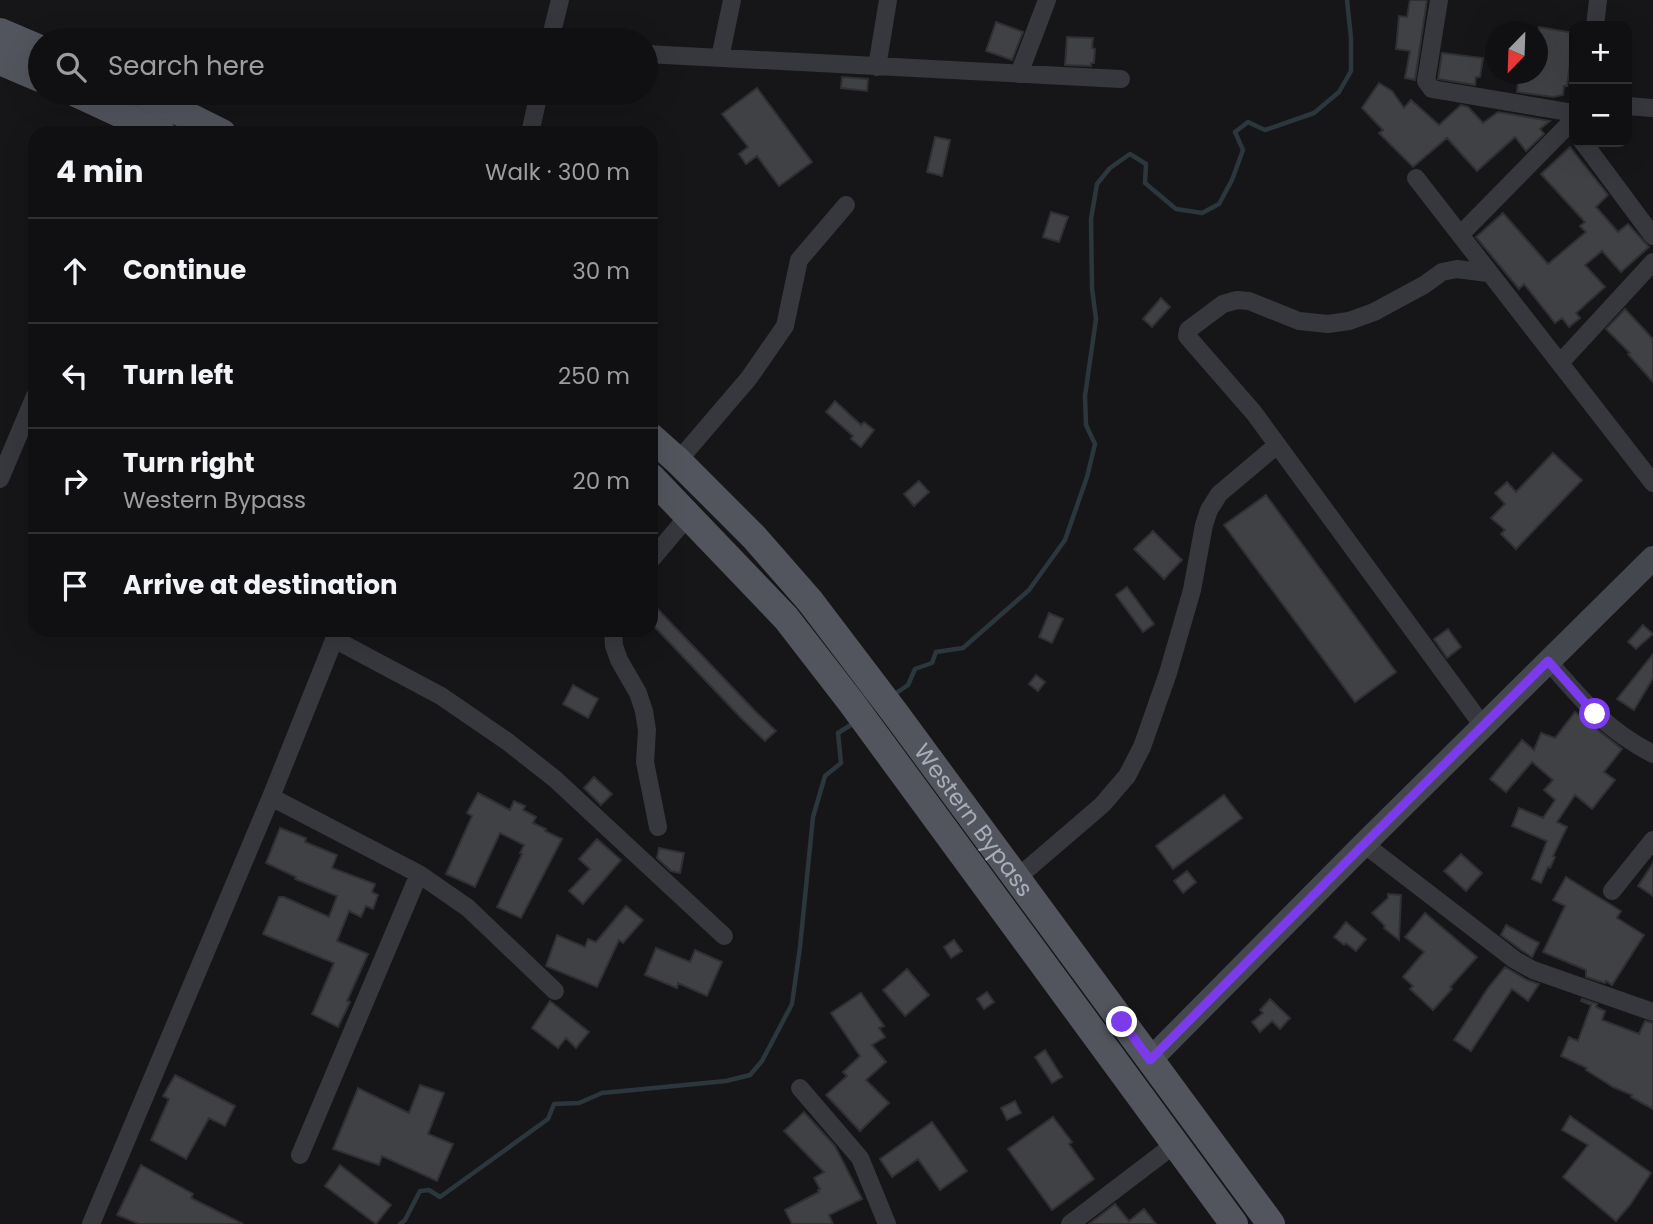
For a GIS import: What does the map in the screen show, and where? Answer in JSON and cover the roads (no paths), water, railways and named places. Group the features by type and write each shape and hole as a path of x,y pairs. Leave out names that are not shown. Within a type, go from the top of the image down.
{"main road":[{"path":"0,32 28,44"},
{"path":"0,61 28,73"},
{"path":"101,105 144,126"},
{"path":"166,105 208,126"},
{"name":"Western Bypass","path":"658,443 754,537 810,601 904,724 1270,1224"},
{"name":"Western Bypass","path":"658,484 786,618 851,702 1234,1224"}],"street":[{"path":"553,28 560,0"},
{"path":"720,58 732,0"},
{"path":"877,67 888,0"},
{"path":"1019,74 1047,0"},
{"path":"1439,0 1426,81 1432,89 1569,121"},
{"path":"1596,21 1598,0"},
{"path":"658,55 1121,79"},
{"path":"532,126 536,105"},
{"path":"1632,106 1653,108"},
{"path":"1460,235 1569,126"},
{"path":"1587,147 1653,236"},
{"path":"1416,178 1653,483"},
{"path":"678,461 749,378 785,326 799,260 846,205"},
{"path":"1560,363 1653,262"},
{"path":"1483,726 1254,413 1186,336 1188,330 1223,304 1237,300 1249,301 1299,321 1328,324 1349,321 1374,312 1442,272 1457,269 1488,273"},
{"path":"0,479 28,413"},
{"path":"1017,878 1102,806 1126,776 1142,747 1168,673 1192,590 1209,510 1219,494 1277,445"},
{"path":"658,552 688,516"},
{"path":"1150,1060 1653,558"},
{"path":"91,1224 271,797 335,637"},
{"path":"339,637 441,696 508,742 555,779 724,936"},
{"path":"613,637 616,653 638,693 644,711 647,730 645,762 658,827"},
{"path":"1548,661 1595,714 1623,737 1653,754"},
{"path":"271,797 419,874 468,908 555,990"},
{"path":"1612,891 1653,840"},
{"path":"1364,844 1504,952 1533,971 1653,1012"},
{"path":"300,1155 419,874"},
{"path":"800,1088 860,1158 887,1224"},
{"path":"1070,1224 1175,1144"}],"waterway":[{"path":"892,696 908,685 915,669 932,663 936,652 963,648 1029,590 1065,540 1087,477 1095,444 1086,425 1085,396 1096,319 1092,288 1091,219 1097,184 1110,168 1130,154 1146,164 1145,183 1176,209 1202,213 1219,204 1232,180 1243,150 1235,132 1248,122 1265,130 1314,113 1339,92 1351,71 1347,0"},
{"path":"400,1224 405,1220 420,1191 429,1190 440,1197 548,1119 554,1104 579,1103 602,1093 726,1081 750,1075 762,1061 792,1004 813,817 825,776 841,763 838,733 854,723"}]}
